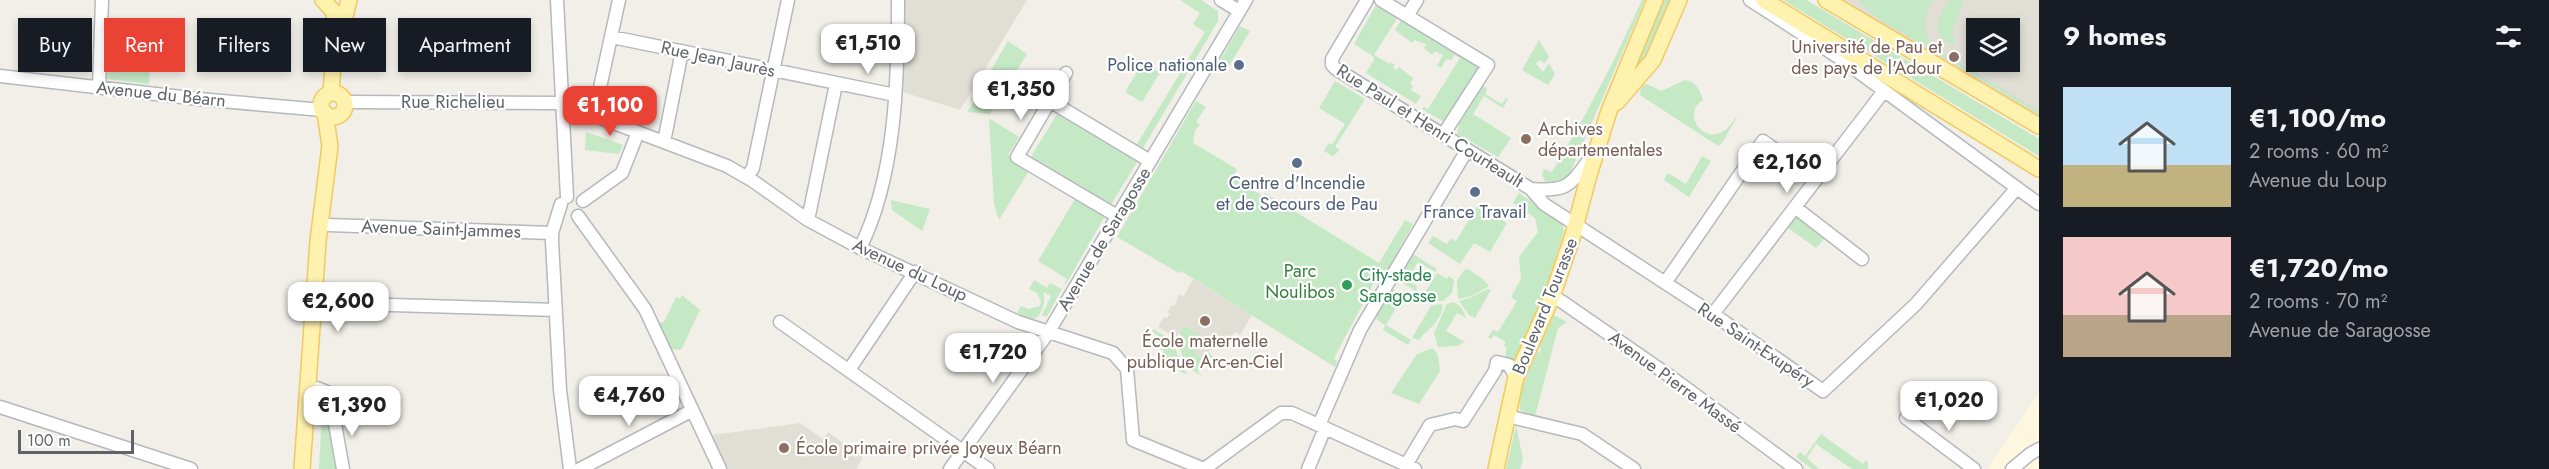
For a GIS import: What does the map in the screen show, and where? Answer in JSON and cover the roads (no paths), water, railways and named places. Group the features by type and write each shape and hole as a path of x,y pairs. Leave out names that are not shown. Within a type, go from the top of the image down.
{"main road":[{"name":"Boulevard Tourasse","path":"1496,469 1516,377 1552,297 1576,225 1609,111 1655,0"},
{"name":"Boulevard Tourasse","path":"1609,111 1653,60 1679,0"},
{"path":"1764,0 2039,169"},
{"path":"1826,0 2039,126"},
{"path":"311,469 317,388 320,222 337,71 335,4"},
{"path":"302,469 329,225 333,105"}],"street":[{"path":"99,87 102,0"},
{"path":"557,0 564,214 574,217 645,309 720,469"},
{"path":"594,115 619,0"},
{"path":"747,177 753,168 788,0"},
{"path":"860,248 869,229 883,175 895,95 898,0"},
{"path":"1221,0 1242,6"},
{"name":"Rue Paul et Henri Courteault","path":"1367,0 1331,62 1336,69 1531,189 1544,204 1576,225"},
{"path":"1381,0 1488,65 1443,135"},
{"path":"1407,16 1417,0"},
{"path":"1750,0 1838,57 2039,204"},
{"name":"Avenue de Saragosse","path":"950,469 1048,333 1242,6"},
{"name":"Rue Jean Jaurès","path":"612,37 895,95"},
{"path":"663,142 682,51"},
{"path":"1066,73 1017,157 1117,216"},
{"name":"Avenue du Béarn","path":"0,76 99,87 333,105"},
{"path":"808,220 836,84"},
{"path":"1713,314 1884,90"},
{"path":"1050,101 1150,161"},
{"name":"Rue Richelieu","path":"333,105 561,103"},
{"name":"Avenue du Loup","path":"561,103 727,166 747,177 808,220 860,248 1018,322 1113,353 1127,369 1133,440 1204,469 1281,413 1292,413 1410,467"},
{"path":"583,201 622,173 638,132"},
{"path":"1665,283 1763,141 1816,179"},
{"path":"1308,469 1322,426 1360,330 1467,150"},
{"path":"1568,186 1596,152"},
{"path":"1568,186 1577,187 1583,196"},
{"name":"Rue Paul et Henri Courteault","path":"1531,189 1559,190 1568,186"},
{"name":"Rue Saint-Exupéry","path":"1576,225 1713,314 1823,391 1916,304 2016,189"},
{"path":"564,200 577,196 583,201"},
{"path":"564,200 552,233 560,390 570,469"},
{"path":"552,233 583,211 583,201"},
{"path":"1796,208 1862,260"},
{"name":"Avenue Saint-Jammes","path":"329,225 552,233"},
{"path":"849,370 915,272"},
{"name":"Avenue Pierre Massé","path":"1552,297 1671,377 1796,469"},
{"path":"319,300 556,310"},
{"path":"780,322 988,469"},
{"path":"1410,467 1430,424 1455,419 1463,421 1495,371 1497,363 1509,365 1516,377"},
{"path":"317,388 327,392 331,398 343,469"},
{"path":"0,407 185,468"},
{"path":"580,469 692,411"},
{"path":"1508,416 1582,434 1634,469"},
{"path":"1906,418 1974,469"},
{"path":"2012,469 2039,449"}],"place":[{"name":"Université de Pau et des pays de l'Adour","path":"1954,57"},
{"name":"Police nationale","path":"1239,65"},
{"name":"Archives départementales","path":"1526,139"},
{"name":"Centre d'Incendie et de Secours de Pau","path":"1297,163"},
{"name":"France Travail","path":"1475,192"},
{"name":"City-stade Saragosse","path":"1347,285"},
{"name":"École maternelle publique Arc-en-Ciel","path":"1205,321"},
{"name":"École primaire privée Joyeux Béarn","path":"784,448"}],"park label":[{"name":"Parc Noulibos","path":"1300,281"}]}
